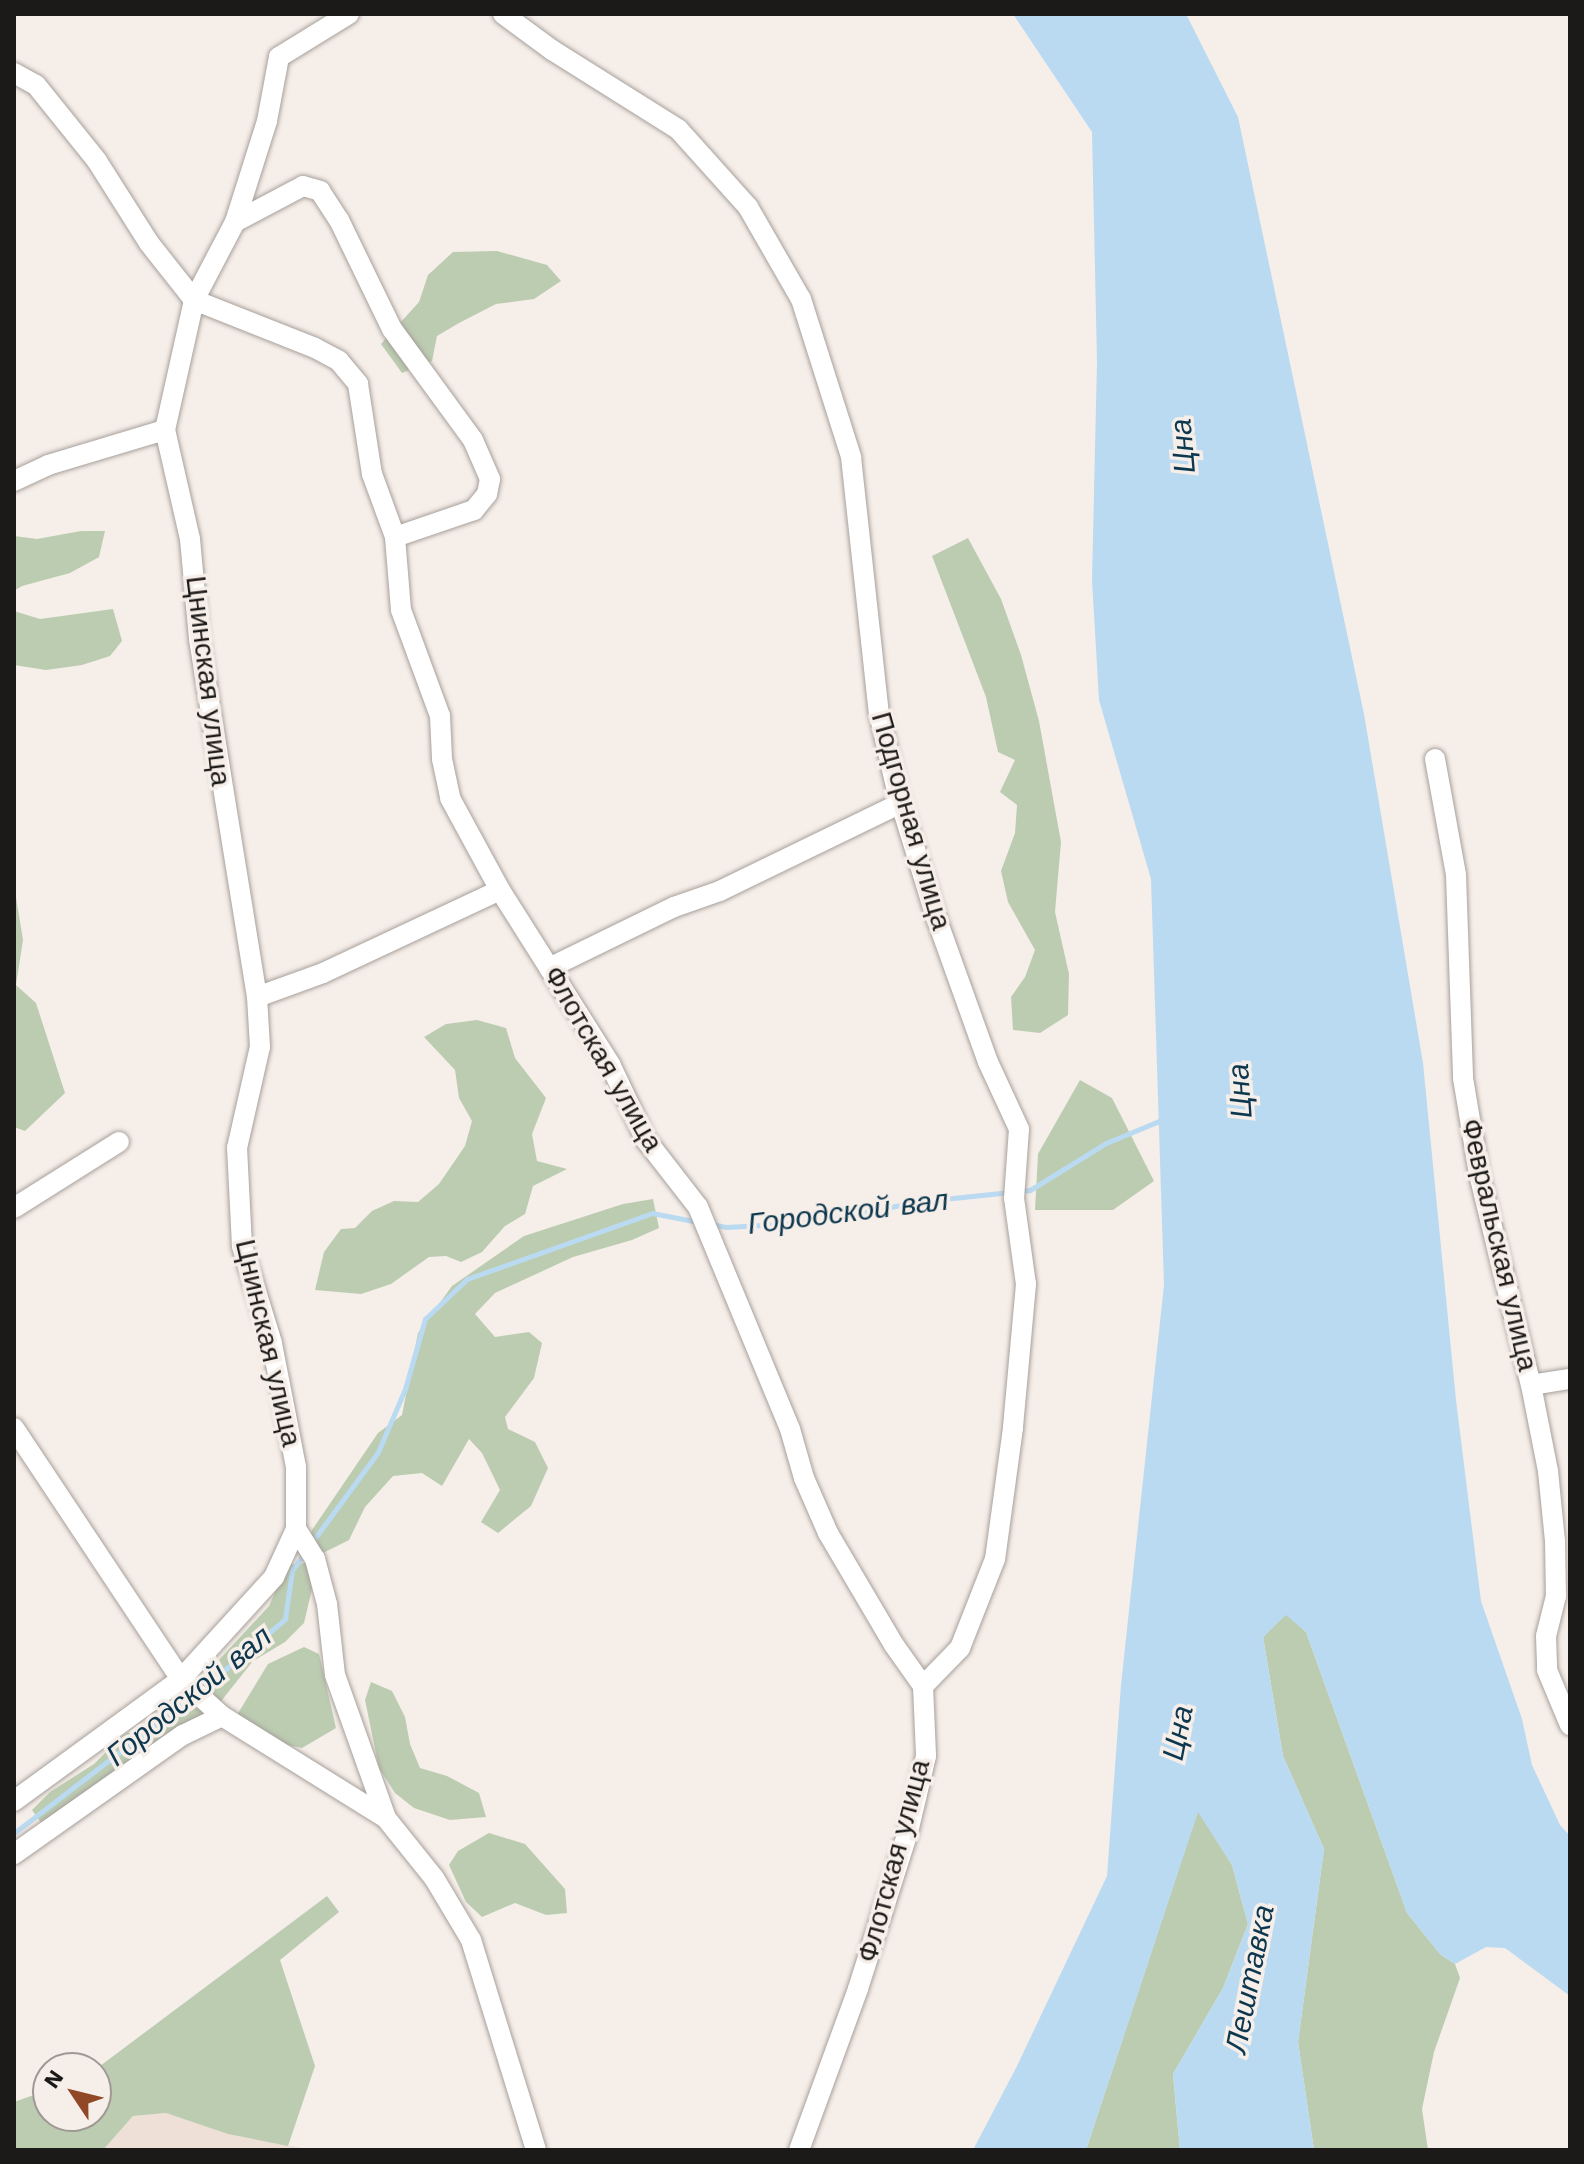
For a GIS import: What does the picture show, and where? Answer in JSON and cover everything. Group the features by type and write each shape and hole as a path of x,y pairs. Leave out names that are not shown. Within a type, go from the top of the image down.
{"street":[{"path":"14,481 48,465 165,430 194,300 235,222 267,121 279,57 349,14"},
{"name":"Подгорная улица","path":"503,14 552,50 678,129 748,207 801,299 851,457 879,713 901,803 988,1062 1019,1129 1014,1198 1026,1284 1013,1428 995,1559 960,1648 923,1686"},
{"path":"14,73 36,85 97,161 149,243 194,300"},
{"path":"235,222 303,186 320,191 339,220 392,329 473,440 490,479 487,494 474,510 395,537"},
{"name":"Флотская улица","path":"194,300 339,361 358,384 372,474 395,537 401,610 440,716 442,759 450,798 500,890 610,1064 646,1140 700,1211 790,1429 804,1478 828,1533 894,1645 923,1686 926,1756 908,1832 858,1989 799,2150"},
{"name":"Цнинская улица","path":"165,430 190,539 201,653 257,997 260,1047 237,1148 242,1246 272,1343 296,1467 296,1529"},
{"name":"Февральская улица","path":"1435,759 1456,875 1463,1078 1479,1174 1531,1385 1548,1471 1555,1541 1556,1596 1546,1636 1547,1670 1570,1725"},
{"path":"549,968 674,907 720,891 901,803"},
{"path":"257,997 323,973 500,890"},
{"path":"14,1208 119,1142"},
{"path":"1531,1385 1570,1379"},
{"path":"14,1428 192,1689 222,1716 386,1818"},
{"path":"14,1801 192,1689 274,1577 296,1529"},
{"path":"296,1529 315,1559 327,1604 335,1675 386,1818 434,1878 471,1940 536,2150"},
{"path":"14,1854 183,1735 222,1716"}],"shaded area":[{"path":"166,2113 229,2134 312,2150 103,2150 133,2116"}],"green space":[{"path":"497,251 547,265 561,281 534,299 496,304 459,323 437,336 432,361 402,373 381,344 419,302 428,275 453,252"},
{"path":"81,531 105,531 99,557 70,573 14,591 14,536 37,539"},
{"path":"968,538 1001,599 1021,655 1039,721 1061,842 1055,912 1069,974 1068,1015 1040,1033 1013,1030 1011,997 1025,977 1035,950 1008,902 1001,871 1015,833 1017,805 1000,792 1015,760 998,752 986,697 932,556"},
{"path":"113,609 122,641 110,656 82,665 46,670 14,665 14,611 40,619"},
{"path":"14,885 23,940 16,985 36,1003 65,1093 25,1131 14,1127"},
{"path":"477,1020 506,1028 515,1058 546,1098 532,1134 537,1161 567,1169 533,1186 525,1214 505,1226 482,1252 461,1262 446,1256 429,1257 391,1284 361,1294 315,1290 324,1252 341,1229 355,1228 372,1211 394,1201 418,1202 439,1184 465,1146 472,1121 459,1098 455,1070 424,1037 446,1024"},
{"path":"1080,1080 1112,1098 1154,1181 1113,1210 1035,1210 1038,1154"},
{"path":"653,1199 659,1228 632,1240 573,1257 495,1293 475,1314 495,1337 529,1332 542,1343 534,1378 505,1417 508,1429 535,1442 548,1468 531,1506 498,1533 481,1522 500,1490 482,1453 469,1439 442,1486 422,1473 393,1476 365,1507 349,1540 321,1554 308,1540 312,1530 378,1433 402,1415 418,1333 452,1286 524,1236 623,1204"},
{"path":"307,1563 312,1589 304,1623 285,1642 253,1661 214,1710 42,1824 32,1810 50,1792 94,1764 122,1736 158,1716 203,1677 269,1606 287,1565"},
{"path":"1286,1614 1306,1632 1407,1913 1440,1954 1455,1964 1460,1978 1434,2052 1422,2109 1428,2150 1314,2150 1298,2042 1324,1849 1283,1756 1263,1637"},
{"path":"304,1647 319,1654 336,1728 302,1748 282,1744 237,1715 268,1664"},
{"path":"371,1682 392,1691 405,1717 410,1744 420,1768 447,1776 479,1793 486,1817 450,1820 414,1808 395,1793 379,1768 365,1700"},
{"path":"1198,1811 1232,1865 1248,1924 1223,1988 1173,2074 1180,2150 1086,2150"},
{"path":"489,1833 525,1844 565,1889 567,1913 546,1915 515,1903 482,1917 466,1902 449,1865 458,1851"},
{"path":"327,1896 339,1912 280,1960 315,2066 288,2146 228,2134 166,2113 133,2116 103,2150 14,2150 14,2102 32,2096 32,2132 112,2132 112,2057"}],"water":[{"path":"1013,14 1186,14 1238,117 1364,714 1423,1063 1456,1400 1481,1601 1522,1719 1532,1765 1560,1825 1570,1836 1570,1996 1505,1948 1486,1947 1455,1964 1440,1954 1407,1913 1306,1632 1286,1615 1263,1637 1283,1756 1324,1849 1298,2042 1314,2150 1180,2150 1173,2074 1223,1988 1248,1924 1232,1865 1198,1812 1086,2150 973,2150 1016,2068 1107,1876 1121,1685 1164,1285 1151,879 1099,700 1092,580 1097,361 1092,132"}],"waterway":[{"name":"Городской вал","path":"1020,1191 1030,1190 1106,1143 1164,1119"},
{"name":"Городской вал","path":"711,1224 726,1227 817,1222 915,1202 1010,1192"},
{"name":"Городской вал","path":"312,1542 378,1452 405,1389 425,1319 467,1279 652,1213 698,1222"},
{"name":"Городской вал","path":"202,1689 285,1619 292,1570 304,1554"},
{"name":"Городской вал","path":"14,1833 194,1695"}],"water label":[{"name":"Цна","path":"1183,446"},
{"name":"Цна","path":"1240,1091"},
{"name":"Цна","path":"1178,1733"},
{"name":"Лештавка","path":"1250,1979"}]}
